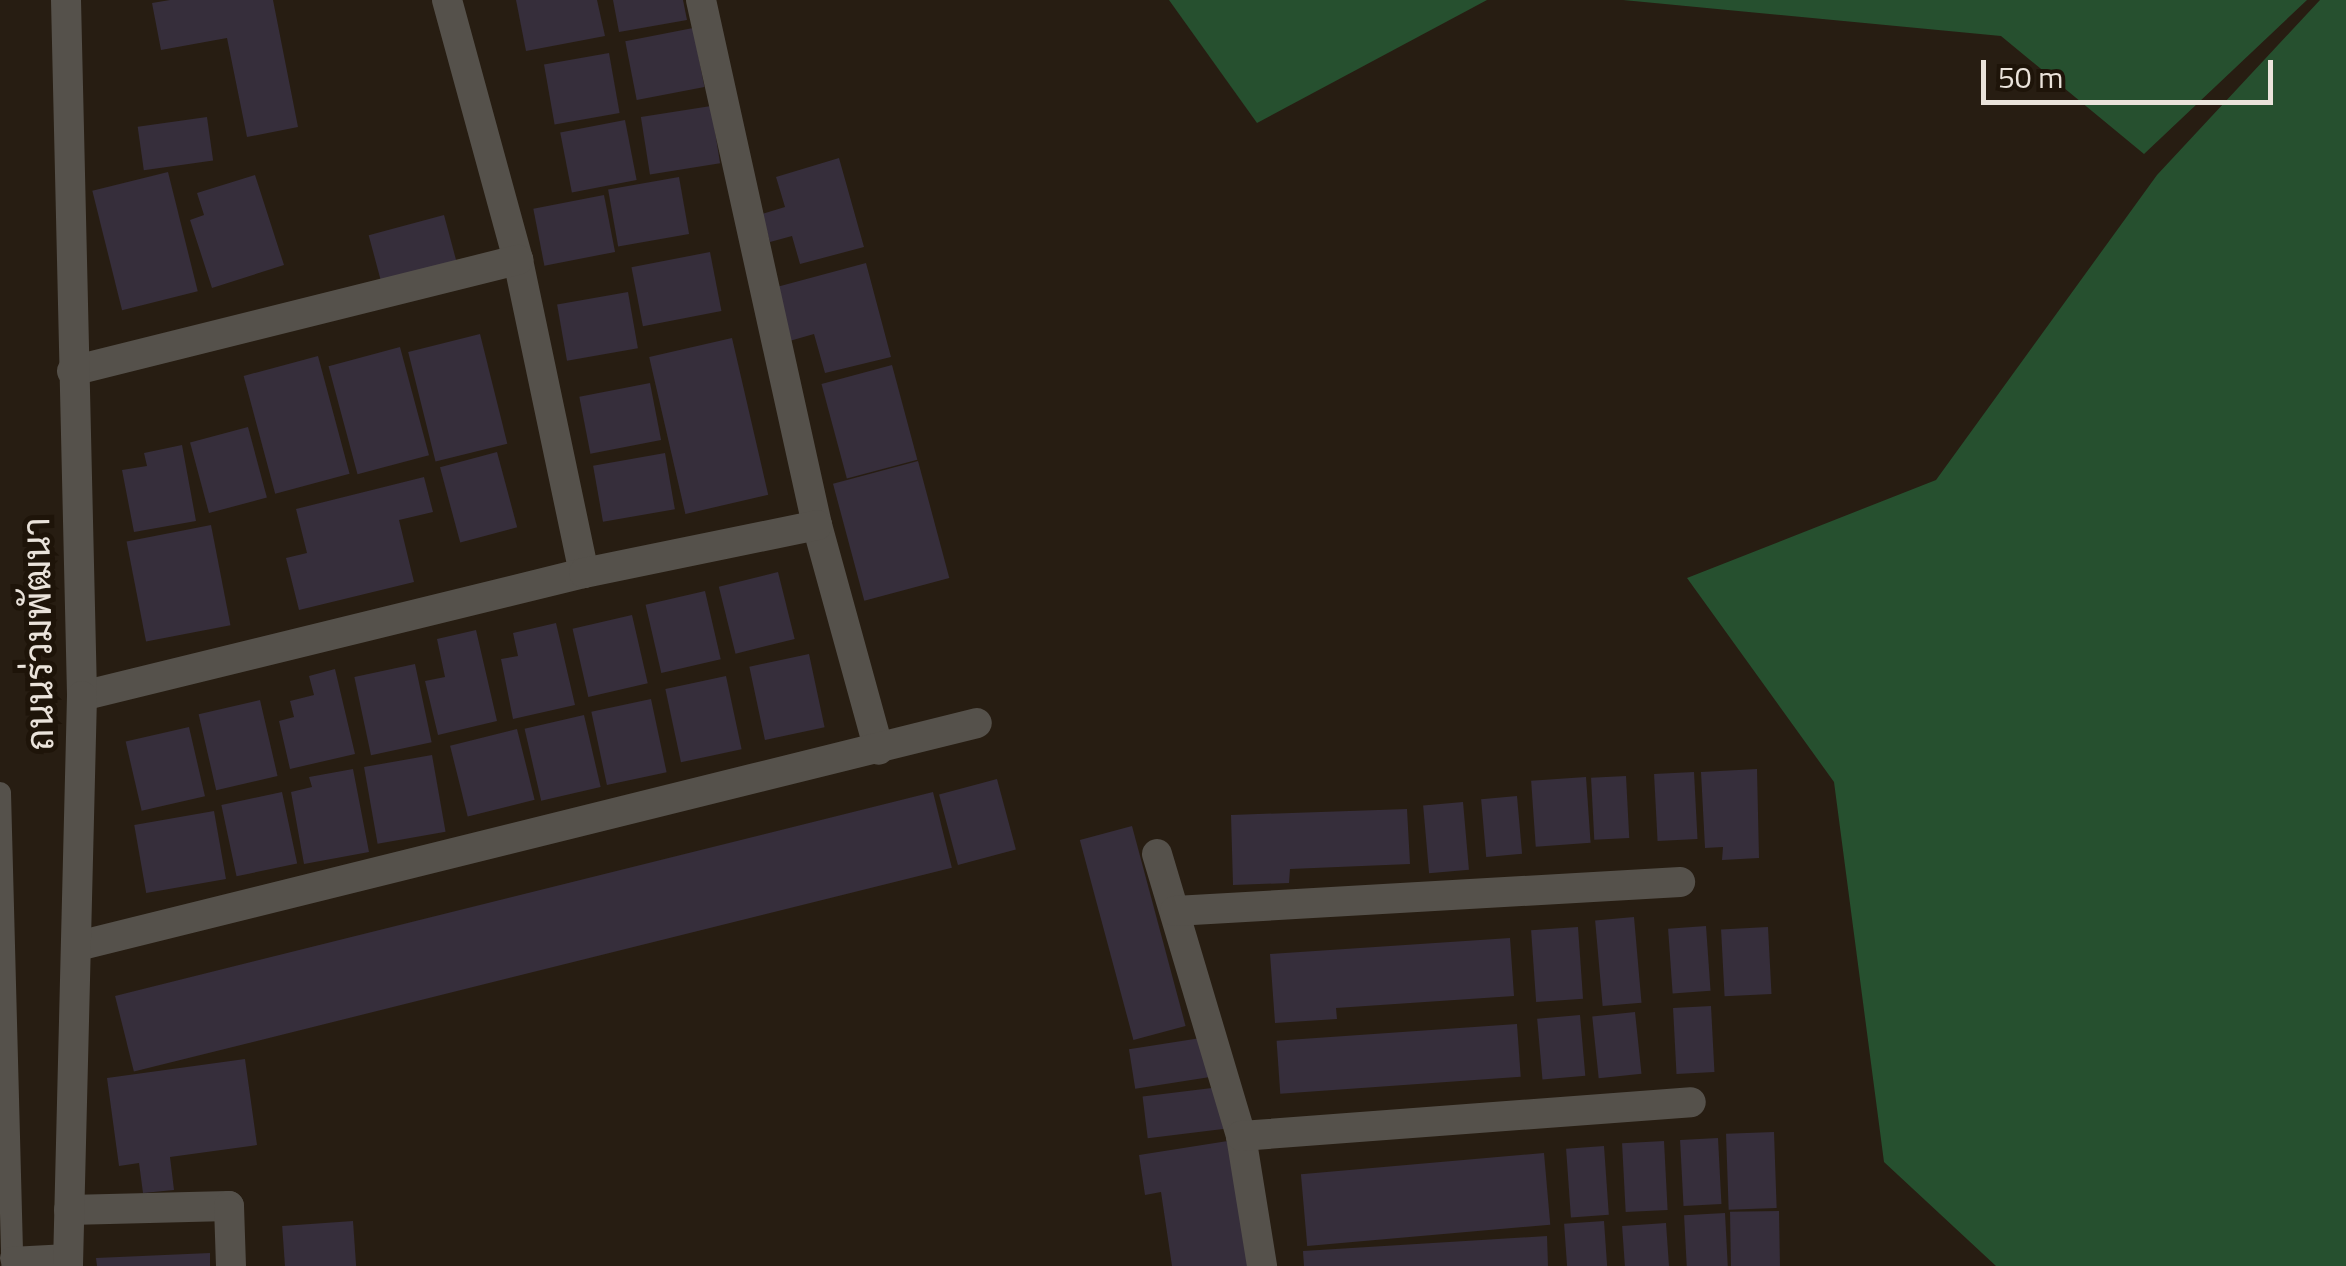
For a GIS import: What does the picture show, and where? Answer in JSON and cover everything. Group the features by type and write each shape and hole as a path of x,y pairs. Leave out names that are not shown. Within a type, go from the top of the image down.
{"street":[{"name":"ถนนร่วมพัฒนา","path":"66,0 82,696 68,1261"},
{"path":"447,0 518,260 584,573"},
{"path":"701,0 817,524 879,750"},
{"path":"72,371 518,260"},
{"path":"82,696 584,573 817,524"},
{"path":"78,946 977,723"},
{"path":"1157,854 1241,1136 1262,1266"},
{"path":"1175,911 1680,882"},
{"path":"1241,1136 1691,1102"},
{"path":"69,1210 230,1206 231,1266"}],"lane":[{"path":"0,793 11,1262 68,1261"}],"green space":[{"path":"1169,0 1487,0 1257,123"},
{"path":"1623,0 2307,0 2144,154 2001,36"},
{"path":"2320,0 2346,0 2346,1266 1996,1266 1884,1162 1834,782 1687,578 1936,480 2157,175"}],"building":[{"path":"273,0 298,127 247,137 227,38 161,50 152,3"},
{"path":"516,0 597,0 605,36 526,51"},
{"path":"613,0 683,0 687,20 619,32"},
{"path":"693,28 704,87 637,100 625,41"},
{"path":"609,53 620,113 555,125 544,64"},
{"path":"711,106 720,163 650,174 641,117"},
{"path":"207,117 213,161 144,170 138,127"},
{"path":"625,120 637,180 572,192 560,133"},
{"path":"839,158 864,247 800,264 792,236 770,242 762,214 785,207 776,177"},
{"path":"168,172 198,291 122,310 92,191"},
{"path":"255,175 284,265 212,288 190,220 204,215 197,193"},
{"path":"679,177 689,234 618,247 608,190"},
{"path":"604,195 615,252 544,266 533,209"},
{"path":"444,215 457,262 381,283 369,235"},
{"path":"710,252 721,311 643,326 631,267"},
{"path":"866,263 891,357 825,373 814,334 786,342 773,288"},
{"path":"628,292 638,348 567,361 557,305"},
{"path":"480,334 507,444 436,462 408,352"},
{"path":"732,338 768,495 685,514 649,357"},
{"path":"400,347 429,455 358,474 329,366"},
{"path":"318,356 350,474 275,494 244,376"},
{"path":"892,365 917,460 847,479 821,384"},
{"path":"650,383 661,440 590,454 579,397"},
{"path":"248,427 267,498 209,513 190,443"},
{"path":"182,445 196,521 134,532 122,470 147,466 144,453"},
{"path":"497,452 517,527 460,543 440,467"},
{"path":"665,453 675,509 603,522 593,466"},
{"path":"918,461 949,578 864,601 833,484"},
{"path":"424,477 433,512 399,520 414,582 299,610 286,558 307,553 296,509"},
{"path":"211,525 230,625 146,642 127,541"},
{"path":"778,572 795,639 736,654 719,587"},
{"path":"705,591 721,659 661,673 646,605"},
{"path":"632,615 648,683 588,697 573,629"},
{"path":"556,623 575,705 513,719 501,659 518,656 513,633"},
{"path":"476,630 497,721 438,735 425,681 445,677 437,639"},
{"path":"809,654 825,727 765,740 749,667"},
{"path":"415,664 432,742 371,755 354,677"},
{"path":"335,669 355,754 290,769 279,721 294,717 290,701 314,695 309,676"},
{"path":"726,676 742,749 681,762 665,689"},
{"path":"651,699 667,772 607,785 591,712"},
{"path":"260,700 278,776 216,790 199,714"},
{"path":"584,715 601,787 541,801 525,729"},
{"path":"189,727 205,796 142,811 126,742"},
{"path":"517,729 535,800 468,817 450,746"},
{"path":"432,755 446,832 378,844 364,767"},
{"path":"353,769 369,852 304,864 291,792 312,787 309,777"},
{"path":"1757,769 1759,858 1722,860 1723,847 1705,848 1701,772"},
{"path":"1694,772 1698,839 1658,841 1654,774"},
{"path":"1626,776 1629,838 1594,840 1591,778"},
{"path":"1586,777 1591,843 1536,847 1531,781"},
{"path":"997,779 1016,850 958,865 939,795"},
{"path":"282,792 297,863 237,876 221,805"},
{"path":"933,792 952,868 134,1072 115,996"},
{"path":"1517,796 1522,854 1486,857 1481,799"},
{"path":"1463,802 1469,870 1429,873 1423,805"},
{"path":"1407,809 1410,864 1290,869 1289,883 1233,885 1231,815"},
{"path":"214,811 226,879 146,893 134,825"},
{"path":"1132,826 1186,1026 1133,1040 1080,840"},
{"path":"1634,917 1641,1003 1603,1006 1595,920"},
{"path":"1706,926 1711,991 1673,993 1668,929"},
{"path":"1578,927 1583,999 1536,1002 1531,930"},
{"path":"1768,927 1772,994 1725,996 1721,929"},
{"path":"1510,938 1514,996 1336,1008 1337,1019 1275,1023 1270,954"},
{"path":"1711,1006 1714,1072 1677,1074 1673,1008"},
{"path":"1635,1012 1641,1074 1599,1078 1592,1016"},
{"path":"1580,1015 1585,1076 1542,1080 1537,1019"},
{"path":"1517,1024 1521,1077 1280,1094 1277,1041"},
{"path":"1207,1037 1213,1077 1135,1089 1129,1049"},
{"path":"245,1059 257,1145 170,1157 174,1190 143,1193 139,1163 119,1166 107,1078"},
{"path":"1220,1087 1225,1129 1148,1138 1143,1097"},
{"path":"1774,1132 1777,1208 1729,1210 1726,1134"},
{"path":"1718,1138 1721,1204 1684,1206 1680,1140"},
{"path":"1234,1140 1253,1266 1172,1266 1161,1192 1145,1195 1139,1155"},
{"path":"1664,1141 1668,1210 1626,1212 1622,1143"},
{"path":"1604,1146 1609,1215 1571,1217 1566,1149"},
{"path":"1544,1153 1550,1225 1307,1246 1301,1174"},
{"path":"1779,1211 1780,1266 1731,1266 1730,1212"},
{"path":"1725,1213 1728,1266 1687,1266 1684,1215"},
{"path":"353,1221 356,1266 285,1266 282,1226"},
{"path":"1604,1221 1607,1266 1567,1266 1564,1224"},
{"path":"1666,1223 1669,1266 1625,1266 1622,1226"},
{"path":"1547,1236 1548,1266 1304,1266 1303,1251"},
{"path":"210,1253 210,1266 97,1266 96,1258"}]}
